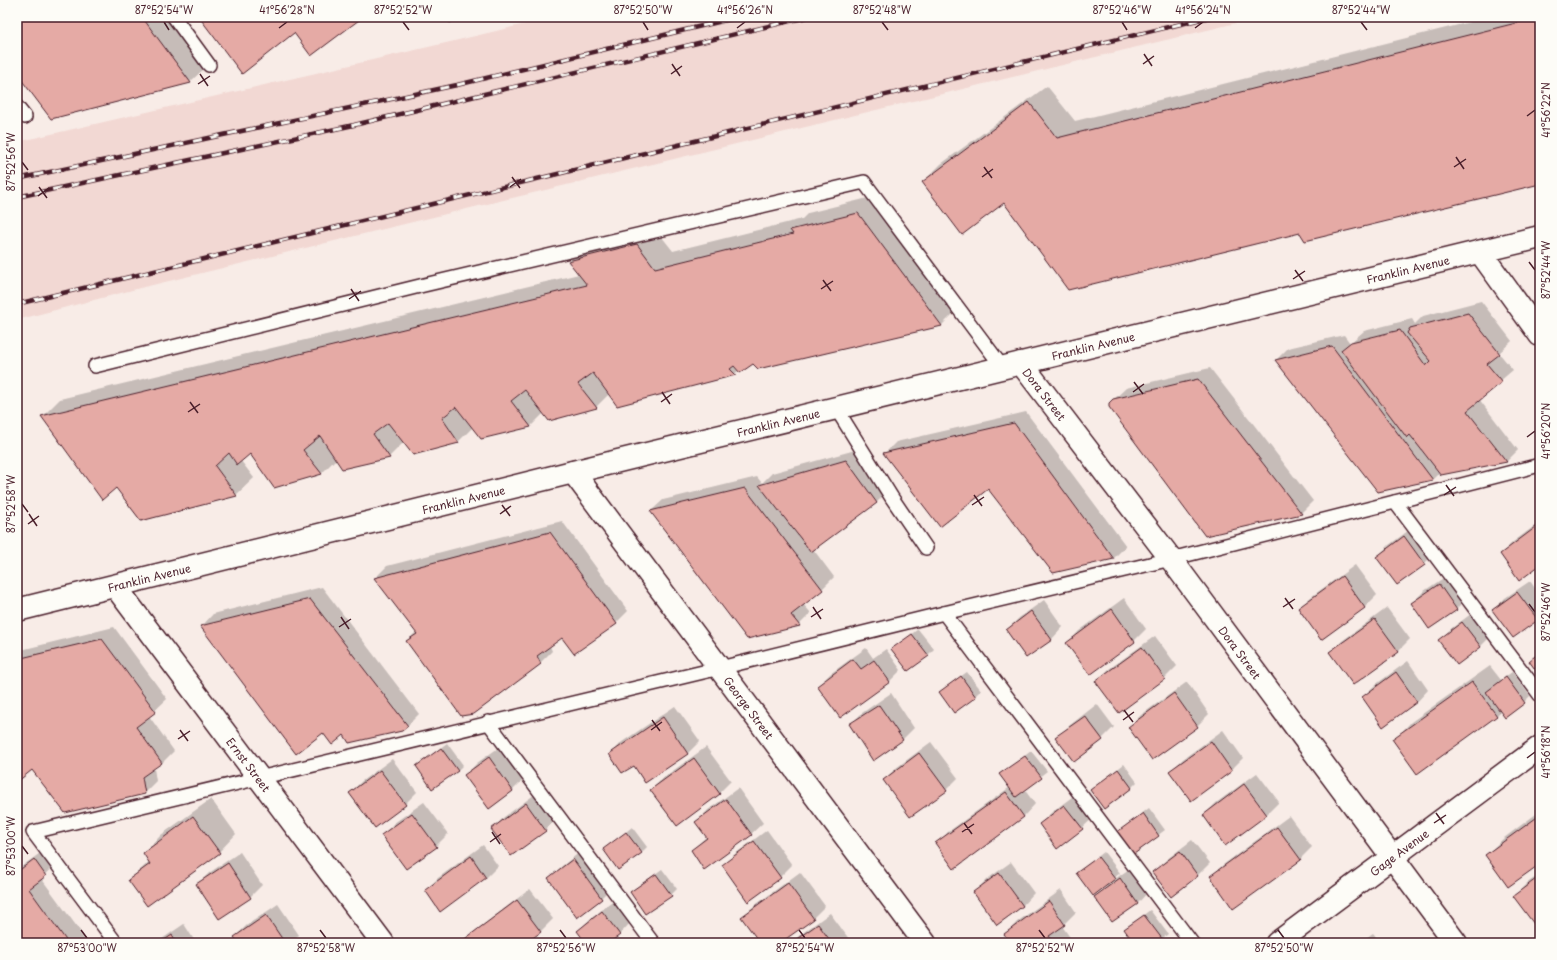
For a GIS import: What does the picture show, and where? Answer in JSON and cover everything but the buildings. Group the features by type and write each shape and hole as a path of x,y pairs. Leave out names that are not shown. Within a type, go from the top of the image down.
{"street":[{"name":"Franklin Avenue","path":"17,610 573,472 1540,237"},
{"path":"1480,252 1540,335"},
{"name":"Dora Street","path":"1012,366 1171,560 1456,943"},
{"name":"George Street","path":"573,472 925,943"},
{"name":"Ernst Street","path":"115,586 383,943"},
{"name":"Gage Avenue","path":"1277,943 1540,747"}],"lane":[{"path":"174,17 209,64"},
{"path":"95,366 424,285 864,182 1012,366"},
{"path":"836,408 892,498 926,548"},
{"path":"116,943 33,832 488,722 720,668 944,612 1171,560 1540,465"},
{"path":"1395,502 1540,695"},
{"path":"944,612 1192,943"},
{"path":"488,722 653,943"}],"shaded area":[{"path":"554,17 1261,17 140,288 17,320 17,142"}],"railway":[{"path":"17,179 457,85 739,17"},
{"path":"17,197 354,125 807,17"},
{"path":"17,304 1210,17"}]}
